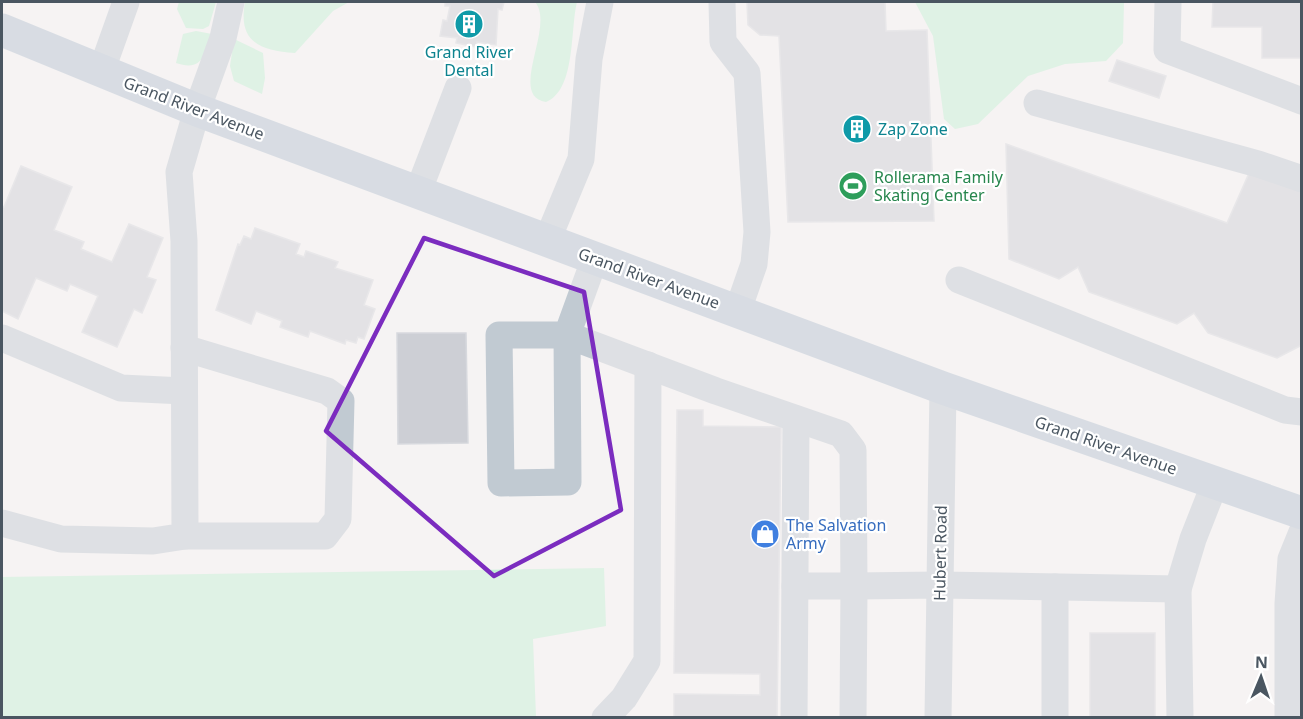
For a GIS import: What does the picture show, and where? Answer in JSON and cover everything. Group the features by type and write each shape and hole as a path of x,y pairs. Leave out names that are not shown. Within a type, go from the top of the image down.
{"main road":[{"name":"Grand River Avenue","path":"2,30 197,110 547,241 943,388 1302,513"}],"street":[{"path":"101,72 126,2"},
{"path":"185,536 184,241 178,186 182,161 197,110 223,38 231,2"},
{"path":"547,241 580,159 589,59 600,2"},
{"path":"722,2 723,42 747,73 757,232 754,264 738,310"},
{"path":"1168,2 1167,50 1302,101"},
{"path":"418,192 458,88"},
{"path":"1037,103 1258,164 1302,179"},
{"path":"595,258 567,335 568,482 501,483 499,335 567,335 841,434 853,450 853,717"},
{"path":"959,280 1286,410 1302,412"},
{"path":"2,338 121,388 183,391"},
{"path":"2,523 61,539 153,541 185,536 325,536 338,519 341,401 327,391 184,348"},
{"path":"605,717 624,698 647,661 648,365"},
{"name":"Hubert Road","path":"938,717 943,388"},
{"path":"794,717 796,418"},
{"path":"1180,717 1178,590 1193,539 1215,483"},
{"path":"1288,717 1288,604 1291,559 1302,532"},
{"path":"795,586 940,585 1178,590"},
{"path":"1055,587 1055,717"}],"highlighted area":[{"path":"424,238 584,292 621,510 494,576 326,431"}],"green space":[{"path":"179,2 216,2 209,26 203,29 186,28 177,9"},
{"path":"245,2 349,2 333,11 295,53 271,49 253,41 245,26"},
{"path":"535,2 577,2 570,58 563,85 556,95 546,102 535,97 531,87 531,74 540,27 540,13"},
{"path":"915,2 1124,2 1123,43 1106,61 1065,64 1028,76 978,124 955,129 944,119 933,36"},
{"path":"196,31 212,34 201,60 192,65 176,63 183,34"},
{"path":"234,39 263,53 265,78 262,94 234,81 230,66"},
{"path":"604,568 606,626 533,639 536,717 2,717 2,577"}],"building":[{"name":"Grand River Dental","path":"445,2 504,2 502,10 498,9 496,45 477,42 476,47 456,43 457,38 440,36 443,20 447,21 450,6 445,6"},
{"name":"Zap Zone","path":"747,2 885,2 886,31 927,30 934,221 788,222 779,36 760,35 748,25"},
{"path":"1213,2 1302,2 1302,58 1262,58 1262,27 1212,27"},
{"path":"1117,60 1166,76 1159,98 1109,81"},
{"path":"1006,144 1227,223 1250,171 1302,191 1302,345 1277,358 1208,333 1194,313 1177,324 1089,292 1078,267 1059,279 1009,259"},
{"path":"21,166 72,187 54,230 84,242 81,249 112,262 129,224 163,238 147,277 156,280 142,313 134,309 117,347 82,332 98,296 70,284 67,291 36,278 18,319 2,311 2,206 4,207"},
{"path":"255,228 300,244 296,254 304,257 306,251 338,262 335,268 373,280 364,305 375,309 364,339 358,337 356,343 346,340 345,344 310,331 308,337 280,327 282,321 256,311 251,324 216,310 238,244 240,245 244,236 251,239"},
{"path":"397,333 466,333 468,443 398,444"},
{"path":"677,410 703,410 703,426 781,427 777,718 674,718 674,694 760,695 760,674 674,673"},
{"path":"1090,633 1155,633 1155,718 1090,718"}],"place":[{"name":"Grand River Dental","path":"469,24"},
{"name":"Zap Zone","path":"857,129"},
{"name":"Rollerama Family Skating Center","path":"853,186"},
{"name":"The Salvation Army","path":"765,534"}]}
